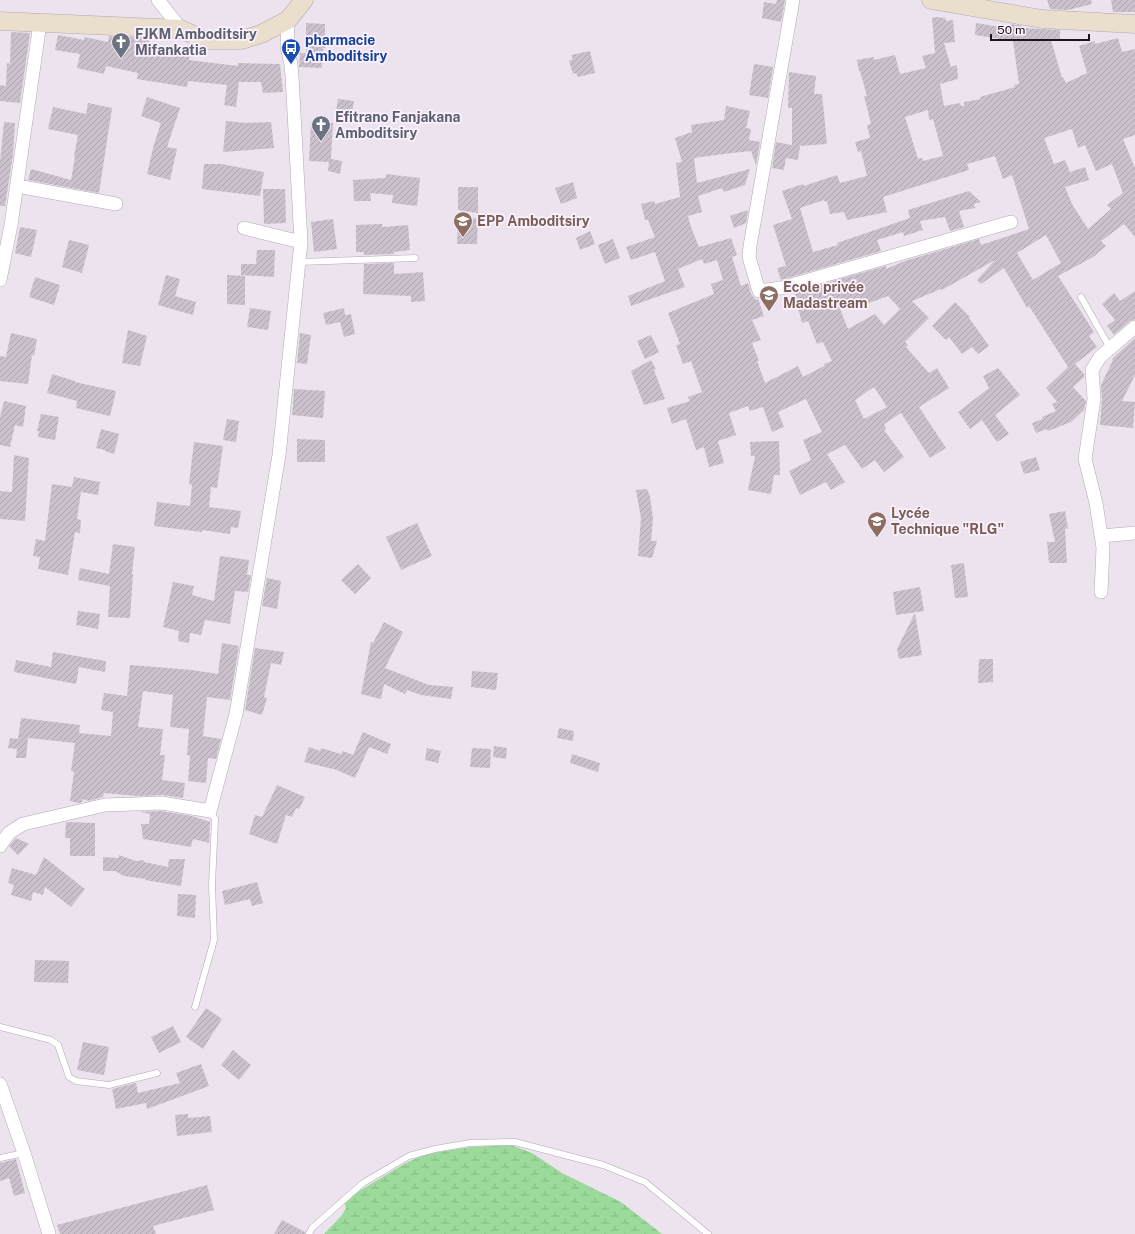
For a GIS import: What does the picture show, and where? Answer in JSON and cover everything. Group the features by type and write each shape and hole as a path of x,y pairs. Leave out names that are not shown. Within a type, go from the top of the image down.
{"main road":[{"path":"0,21 180,29 204,40 242,40 261,34 288,20 304,0"},
{"path":"931,0 1042,19 1135,24"}],"street":[{"path":"158,0 180,29"},
{"path":"793,0 750,246 749,257 759,291 780,288 1011,222"},
{"path":"0,846 4,833 23,824 105,805 162,803 210,811 236,714 277,463 301,242 292,76 287,46 288,20"},
{"path":"0,280 5,224 17,186 40,23"},
{"path":"17,186 116,204"},
{"path":"244,228 301,242"},
{"path":"1101,592 1103,548 1096,503 1085,459 1094,399 1092,370 1100,357 1135,327"},
{"path":"1101,536 1135,533"},
{"path":"1,1090 24,1153 49,1234"}],"lane":[{"path":"299,262 415,258"},
{"path":"1081,297 1110,348"},
{"path":"195,1007 214,940 212,885 216,819 210,811"},
{"path":"0,1026 51,1040 58,1045 69,1077 76,1081 109,1085 157,1073"},
{"path":"309,1234 312,1228 363,1183 409,1156 435,1149 470,1143 515,1142 603,1166 645,1182 708,1234"},
{"path":"0,1158 24,1153"}],"green space":[{"path":"511,1145 532,1153 562,1173 621,1202 662,1234 324,1234 342,1215 346,1208 344,1200 406,1163 426,1154 470,1147"}],"building":[{"path":"777,0 785,0 781,22 762,18 764,2 776,4"},
{"path":"1047,0 1091,0 1092,4 1068,10 1050,9"},
{"path":"1111,0 1135,0 1135,12 1113,12"},
{"path":"932,18 945,18 946,21 953,20 955,42 944,43 951,67 957,65 958,79 940,84 944,106 960,103 961,106 964,106 964,102 981,99 980,97 1015,87 1014,85 1019,84 1013,41 975,35 976,23 1012,29 1011,24 1023,26 1023,28 1060,30 1060,39 1051,40 1062,78 1063,77 1066,83 1087,73 1079,46 1095,41 1095,44 1118,38 1122,52 1135,49 1135,135 1123,139 1135,168 1135,237 1124,224 1101,241 1106,246 1093,257 1058,276 1094,332 1089,336 1097,347 1075,364 1084,374 1084,377 1073,387 1086,401 1084,410 1071,422 1048,431 1047,429 1036,433 1032,423 1043,419 1042,417 1056,411 1052,404 1057,402 1046,388 1068,367 1029,306 1027,308 1004,268 981,284 977,280 995,260 942,290 941,289 912,301 929,318 905,342 908,345 906,347 929,373 937,368 949,388 919,407 946,448 930,458 901,413 884,424 886,429 884,430 904,457 884,472 875,460 862,469 845,445 827,454 845,482 831,490 826,482 800,495 789,471 811,460 803,440 822,432 806,399 778,412 784,427 772,432 763,407 750,411 748,406 729,413 736,435 718,441 724,463 709,467 704,447 696,450 686,419 672,424 667,408 690,401 688,397 702,392 691,361 683,364 676,345 680,344 668,313 714,294 711,284 723,280 717,260 704,264 702,259 678,269 685,287 631,306 628,296 665,281 655,252 631,260 626,247 655,237 648,220 645,220 641,204 654,201 655,204 680,197 676,163 682,162 675,138 692,132 691,125 724,120 726,106 750,111 746,128 751,129 749,140 760,142 756,165 751,151 694,158 697,183 750,169 745,185 724,192 722,188 698,196 702,212 688,216 699,247 731,238 737,255 732,257 741,286 748,283 751,294 756,300 758,299 764,316 752,320 761,340 752,343 765,383 798,366 803,377 824,366 824,364 832,361 823,342 817,344 808,321 802,323 794,292 886,266 886,269 905,261 979,239 981,245 1029,229 1012,175 1003,179 995,156 967,164 969,170 883,197 887,212 847,220 844,212 830,214 827,201 825,202 824,200 800,208 813,252 838,245 837,243 910,218 908,210 969,191 981,202 974,204 975,208 959,211 964,227 950,231 945,217 920,221 923,230 904,236 903,232 877,240 881,251 781,280 777,268 786,266 773,225 792,219 782,191 803,184 804,186 837,175 840,183 867,176 861,151 858,152 855,142 870,138 867,125 871,124 864,96 867,96 857,60 874,57 874,60 895,55 900,74 926,68 922,56 935,53","holes":["928,110 929,120 933,119 943,156 923,161 922,158 918,159 905,117","1072,129 1078,148 1085,145 1096,171 1112,164 1123,193 1107,205 1111,209 1088,229 1072,204 1065,187 1089,180 1085,167 1070,172 1065,160 1054,164 1044,138","1046,235 1061,263 1033,280 1017,253","888,296 900,309 884,325 875,314 848,329 840,309 858,303 861,306","874,387 887,407 864,419 855,400"]},
{"path":"306,23 325,24 325,48 323,48 322,68 299,67 300,53 306,53"},
{"path":"11,32 30,33 20,103 0,101 0,85 6,86 7,63 10,64"},
{"path":"58,35 84,40 84,37 108,42 109,36 150,38 149,46 190,53 189,60 238,66 238,63 280,64 283,92 263,93 261,82 239,82 236,107 224,105 227,85 188,81 187,87 137,79 138,73 106,66 104,74 77,68 80,54 55,50"},
{"path":"590,51 595,73 578,77 576,73 573,74 569,61 573,59 571,55"},
{"path":"754,64 773,67 768,98 749,95"},
{"path":"789,72 816,76 814,94 822,94 827,144 799,146 798,160 786,158 784,170 772,168 776,142 792,145 792,108 788,108"},
{"path":"147,97 180,108 167,147 177,149 170,180 147,174 161,123 141,116"},
{"path":"338,99 354,101 351,120 335,118"},
{"path":"88,103 112,108 99,193 28,180 31,169 71,180 78,135 48,129 53,107 86,114"},
{"path":"226,121 246,123 271,122 274,148 223,152"},
{"path":"4,122 15,123 13,154 5,206 0,206 0,162"},
{"path":"311,122 333,123 331,159 342,161 340,174 328,171 329,162 309,161"},
{"path":"204,164 221,164 264,172 260,196 202,189"},
{"path":"386,174 420,178 417,206 392,203 393,195 370,193 371,201 354,201 353,180 386,178"},
{"path":"573,182 577,198 561,204 555,188"},
{"path":"458,187 478,187 478,213 458,210"},
{"path":"263,189 285,189 286,223 264,224"},
{"path":"748,210 746,223 734,228 730,216"},
{"path":"478,218 477,244 457,244 458,220"},
{"path":"333,219 337,249 314,252 311,222"},
{"path":"382,224 382,227 408,225 410,250 394,252 394,254 364,255 364,252 356,252 356,225"},
{"path":"20,227 37,230 31,257 15,253"},
{"path":"590,231 595,244 580,250 576,238"},
{"path":"613,239 620,258 605,264 598,245"},
{"path":"69,240 89,245 82,273 62,267"},
{"path":"257,250 275,250 274,277 241,275 241,264 256,264"},
{"path":"394,263 394,274 423,272 425,301 411,302 411,296 363,294 364,264"},
{"path":"166,275 180,279 175,296 196,302 193,315 158,305"},
{"path":"227,275 245,276 245,305 227,304"},
{"path":"35,277 60,285 54,305 29,297"},
{"path":"1135,291 1135,319 1130,321 1114,335 1107,326 1115,320 1102,304 1114,293 1120,301"},
{"path":"955,302 970,317 969,318 989,346 978,354 972,347 962,354 949,337 946,340 932,326"},
{"path":"250,308 271,311 268,330 247,327"},
{"path":"344,308 345,315 351,314 355,334 344,337 340,322 326,325 323,313"},
{"path":"128,330 147,336 140,366 122,363"},
{"path":"11,333 37,339 34,356 32,355 28,384 0,381 0,356 6,357"},
{"path":"300,333 311,335 307,364 297,363"},
{"path":"651,335 659,352 645,359 637,341"},
{"path":"1135,338 1135,375 1122,401 1135,402 1133,428 1100,425 1102,399 1101,385 1113,360 1112,359"},
{"path":"651,360 656,369 654,370 665,399 644,405 631,371"},
{"path":"998,368 1020,395 995,415 1009,434 997,442 982,420 970,429 958,412 989,388 983,376"},
{"path":"52,374 75,382 116,391 110,416 76,408 77,401 47,393"},
{"path":"294,389 325,391 323,418 292,415"},
{"path":"4,401 26,406 23,427 15,425 10,447 0,445 0,417"},
{"path":"41,414 59,417 55,440 38,437 39,431 37,431"},
{"path":"227,419 239,421 236,442 223,440"},
{"path":"101,429 119,434 114,454 96,448"},
{"path":"297,439 325,440 325,462 297,462"},
{"path":"779,441 780,475 774,475 771,494 748,490 755,456 751,456 750,442"},
{"path":"194,442 223,446 217,488 211,487 209,507 241,511 238,528 231,527 230,534 154,526 157,502 190,506 192,485 189,484"},
{"path":"14,455 29,458 25,521 0,519 0,491 12,492"},
{"path":"1036,457 1040,470 1024,474 1020,462"},
{"path":"74,477 100,482 98,495 81,492 77,519 81,520 80,533 75,532 68,575 38,569 40,557 33,556 36,539 45,541 52,484 72,487"},
{"path":"647,489 650,496 653,519 651,541 657,541 652,558 638,556 641,518 636,490"},
{"path":"1065,511 1068,528 1065,529 1067,563 1049,563 1047,542 1055,542 1049,514"},
{"path":"417,523 432,556 401,570 386,537"},
{"path":"113,544 135,547 130,618 108,617 110,586 78,580 80,568 109,574"},
{"path":"220,556 249,560 247,575 251,575 248,592 235,591 230,624 205,620 201,635 190,633 189,643 178,641 179,631 163,627 173,582 194,586 192,595 214,601"},
{"path":"964,563 968,597 955,598 951,565"},
{"path":"358,564 371,578 355,594 341,580"},
{"path":"267,578 281,581 277,609 262,606"},
{"path":"920,587 924,611 896,615 893,592"},
{"path":"78,611 100,614 98,629 76,625"},
{"path":"915,613 922,655 899,659 897,649"},
{"path":"384,622 403,632 385,668 429,685 453,687 451,699 421,695 407,690 405,694 384,684 381,699 361,694 371,642 373,643"},
{"path":"222,643 239,646 230,700 207,697 203,736 221,739 216,759 208,758 206,783 188,781 190,756 187,755 189,729 170,727 173,695 143,691 138,727 163,729 160,755 165,755 162,780 185,783 183,798 163,795 138,796 104,793 103,797 89,801 82,799 82,802 79,803 70,801 74,772 71,771 75,743 28,738 26,758 16,758 17,749 8,748 10,738 18,739 21,718 80,725 79,733 111,736 113,712 101,710 104,693 127,696 130,665 192,670 218,674"},
{"path":"255,648 284,652 281,665 271,663 264,697 267,698 262,715 245,710"},
{"path":"53,652 106,661 105,672 79,667 76,684 14,672 16,660 51,667"},
{"path":"979,659 993,659 993,682 978,683"},
{"path":"472,671 498,673 496,690 471,687"},
{"path":"559,728 574,731 573,741 557,738"},
{"path":"363,732 391,744 387,754 369,747 355,778 337,770 304,762 309,747 320,751 321,748 341,754 343,751 353,755"},
{"path":"494,746 507,748 506,759 493,757"},
{"path":"427,748 441,751 438,763 425,760"},
{"path":"472,748 491,749 490,768 470,767"},
{"path":"572,754 600,763 598,772 570,763"},
{"path":"277,785 305,797 299,809 296,808 292,817 286,815 277,844 249,834 255,815 262,817"},
{"path":"161,811 192,816 210,822 209,843 193,839 191,847 143,839 141,824 149,824 150,814 140,812"},
{"path":"66,822 95,823 95,856 70,856 70,838 65,838"},
{"path":"16,838 29,844 18,855 9,846"},
{"path":"119,855 136,861 144,860 144,862 168,867 169,859 185,859 181,886 124,876 115,871 103,871 103,857 119,858"},
{"path":"44,857 85,889 71,907 45,887 43,895 33,892 31,901 11,895 14,885 8,883 12,868 36,875"},
{"path":"257,882 263,903 252,906 250,899 225,905 222,891"},
{"path":"178,894 196,895 195,918 177,916"},
{"path":"35,960 69,961 68,983 34,982"},
{"path":"206,1008 222,1019 203,1049 186,1037"},
{"path":"173,1026 181,1042 159,1053 151,1037"},
{"path":"83,1042 109,1047 104,1075 77,1070"},
{"path":"233,1050 251,1065 239,1080 221,1065"},
{"path":"201,1064 209,1086 147,1109 146,1103 116,1109 112,1089 136,1083 138,1093 180,1083 176,1073"},
{"path":"188,1114 188,1118 210,1116 212,1132 177,1136 175,1115"},
{"path":"16,1159 25,1193 14,1196 9,1178 0,1181 0,1163"},
{"path":"207,1185 214,1210 153,1226 156,1234 60,1234 57,1225"},
{"path":"282,1220 305,1232 305,1234 274,1234"}],"place":[{"name":"FJKM Amboditsiry Mifankatia","path":"121,59"},
{"name":"pharmacie Amboditsiry","path":"291,65"},
{"name":"Efitrano Fanjakana Amboditsiry","path":"321,142"},
{"name":"EPP Amboditsiry","path":"463,238"},
{"name":"Ecole privée Madastream","path":"769,312"},
{"name":"Lycée Technique \"RLG\"","path":"877,538"}]}
